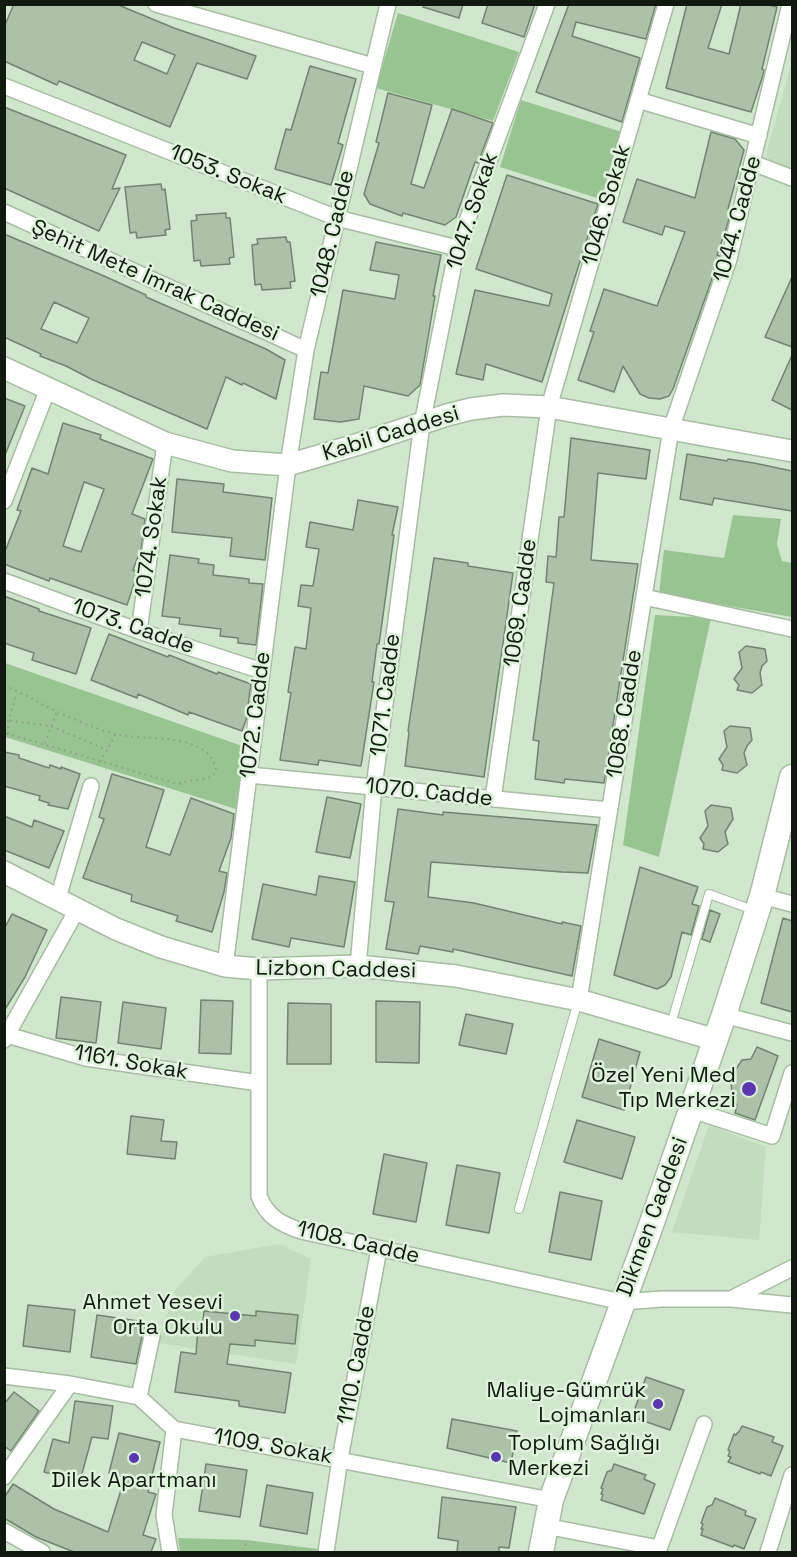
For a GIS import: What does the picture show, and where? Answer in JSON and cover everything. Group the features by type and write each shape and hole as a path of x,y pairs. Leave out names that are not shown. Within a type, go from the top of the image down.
{"main road":[{"name":"Kabil Caddesi","path":"4,368 165,443 232,461 288,465 471,409 503,405 549,406 792,451"},
{"name":"Dikmen Caddesi","path":"541,1552 551,1500 716,1040 759,904 792,777"},
{"name":"Lizbon Caddesi","path":"4,872 116,929 161,947 225,966 258,969 358,966 456,976 579,1000 716,1040"}],"street":[{"name":"1048. Cadde","path":"288,465 306,350 388,4"},
{"name":"1047. Sokak","path":"422,424 457,248 547,4"},
{"name":"1046. Sokak","path":"549,406 666,4"},
{"name":"1044. Cadde","path":"671,429 729,259 790,4"},
{"path":"158,5 373,66"},
{"name":"1053. Sokak","path":"4,86 337,218 457,248"},
{"path":"638,100 759,136"},
{"path":"753,163 792,178"},
{"name":"Şehit Mete İmrak Caddesi","path":"4,212 306,350"},
{"path":"4,501 48,389"},
{"name":"1069. Cadde","path":"493,799 549,406"},
{"name":"1071. Cadde","path":"358,966 374,788 422,424"},
{"name":"1068. Cadde","path":"579,1000 671,429"},
{"name":"1074. Sokak","path":"139,631 165,443"},
{"name":"1072. Cadde","path":"225,966 288,465"},
{"name":"1073. Cadde","path":"4,581 139,631 262,671"},
{"path":"644,597 792,629"},
{"name":"1070. Cadde","path":"249,775 609,810"},
{"path":"57,898 92,786"},
{"path":"759,904 792,904"},
{"path":"5,1036 78,908"},
{"name":"1108. Cadde","path":"258,969 259,1196 263,1208 272,1218 301,1231 622,1302 662,1299 730,1299 792,1305"},
{"path":"724,1015 792,1033"},
{"name":"1161. Sokak","path":"5,1036 86,1058 259,1083"},
{"path":"692,1110 772,1136 792,1072"},
{"name":"1110. Cadde","path":"326,1552 340,1459 379,1249"},
{"path":"730,1299 792,1268"},
{"path":"139,1398 152,1336"},
{"path":"4,1376 70,1384 139,1398 174,1429 164,1515 170,1552"},
{"path":"4,1477 70,1384"},
{"path":"545,1526 659,1550 704,1424"},
{"name":"1109. Sokak","path":"174,1429 551,1500"},
{"path":"768,1552 792,1475"},
{"path":"4,1531 42,1552"}],"lane":[{"path":"671,1025 709,894 759,904"},
{"path":"519,1209 579,1000"}],"path":[{"path":"4,686 17,692 57,712 116,734 190,743 206,750 214,759 216,770 213,776 203,780 188,780 178,784 6,733 6,721 17,692"},
{"path":"45,743 57,712"},
{"path":"6,721 51,726 107,750"},
{"path":"100,762 116,734"},
{"path":"245,1552 246,1540"}],"shaded area":[{"path":"792,61 792,171 772,164 766,155"},
{"path":"709,1125 766,1147 759,1240 672,1232"},
{"name":"Ahmet Yesevi Orta Okulu","path":"279,1244 311,1259 296,1364 158,1343 176,1289 205,1257"}],"green space":[{"path":"398,13 519,52 493,121 376,88"},
{"path":"521,100 622,132 600,199 500,167"},
{"path":"733,515 781,519 777,544 782,561 792,563 792,617 659,594 664,550 724,558"},
{"path":"655,615 711,618 659,857 623,845"},
{"path":"5,663 248,748 239,810 5,737"},
{"path":"178,1538 246,1540 318,1549 318,1552 180,1552"}],"building":[{"path":"14,4 116,4 174,28 256,56 247,79 197,63 170,127 59,81 57,85 4,61 4,27","holes":["142,42 175,55 167,74 134,60"]},
{"path":"423,4 463,4 459,18 423,7"},
{"path":"488,4 535,4 524,37 482,23"},
{"path":"569,4 656,4 646,39 576,22 572,36 640,58 622,122 536,92"},
{"path":"687,4 722,4 708,48 729,54 741,4 765,4 777,7 762,69 764,70 763,75 751,112 666,88"},
{"path":"310,66 356,79 338,143 343,145 331,185 275,169 286,129 291,130"},
{"path":"388,93 432,105 411,184 424,188 452,109 493,123 478,163 475,162 456,217 445,225 403,213 402,216 370,204 364,194 379,143 376,142"},
{"path":"4,107 126,155 112,189 120,188 99,231 4,188"},
{"path":"711,132 735,139 744,150 728,209 731,209 728,223 717,255 720,256 673,389 669,396 660,399 640,394 623,366 614,392 578,380 594,332 590,331 604,289 657,306 685,232 665,226 662,235 623,222 637,179 695,198"},
{"path":"507,175 598,204 542,382 486,364 483,380 456,374 475,290 549,306 552,294 476,269"},
{"path":"161,184 162,190 165,189 170,229 165,230 166,235 137,238 136,232 130,233 125,187"},
{"path":"226,213 226,218 230,218 234,257 229,258 230,264 201,266 200,260 194,261 191,221 197,220 196,215"},
{"path":"4,234 104,276 146,297 266,349 285,360 276,399 226,377 207,429 40,356 41,354 4,337","holes":["54,302 89,318 77,343 41,329"]},
{"path":"286,237 287,242 290,242 295,281 290,282 291,288 262,290 261,284 255,285 252,245 258,244 257,239"},
{"path":"376,242 441,255 420,385 408,396 364,386 359,419 340,422 314,419 321,372 328,373 343,290 395,299 399,275 370,270"},
{"path":"792,277 792,347 765,337"},
{"path":"792,355 792,410 772,400"},
{"path":"4,398 25,406 5,455 4,455"},
{"path":"63,423 101,435 100,439 153,459 132,514 145,519 141,549 133,570 137,572 137,575 127,605 50,578 49,581 4,564 4,554 21,511 17,510 32,468 48,474","holes":["84,482 104,489 81,552 63,546"]},
{"path":"571,438 650,450 646,479 598,473 591,560 638,564 604,783 565,779 564,783 535,779 539,741 533,740 554,583 546,582 548,556 556,557 559,517 564,517"},
{"path":"687,454 754,463 792,471 792,511 714,498 712,505 680,499"},
{"path":"177,479 224,484 223,492 272,498 265,560 230,556 232,538 172,532"},
{"path":"358,500 398,507 392,535 394,535 361,766 319,760 318,765 280,760 291,693 288,692 295,647 306,649 311,608 298,606 301,585 313,586 319,549 306,547 310,522 353,530"},
{"path":"170,555 199,559 198,563 214,565 213,575 249,579 249,583 263,584 256,645 238,643 238,638 220,636 221,629 179,624 180,618 162,616"},
{"path":"434,558 513,573 484,777 405,766 408,731"},
{"path":"4,596 39,609 39,611 91,628 76,674 32,660 34,653 4,643"},
{"path":"109,634 168,657 169,655 217,674 218,672 251,684 246,720 242,731 189,712 188,715 138,694 137,698 91,680"},
{"path":"746,646 765,649 767,661 760,673 762,685 752,693 737,690 739,685 734,679 742,668 739,652"},
{"path":"730,726 750,728 752,740 744,753 747,765 737,773 722,770 723,765 719,759 727,747 724,731"},
{"path":"4,752 19,755 19,758 49,768 50,765 61,769 61,767 80,774 68,809 48,805 49,803 39,800 40,796 4,786"},
{"path":"112,774 164,790 146,847 170,855 191,798 234,814 231,838 219,871 227,873 224,892 212,932 176,921 178,916 131,901 132,895 83,878 104,819 99,817"},
{"path":"327,797 361,804 350,858 316,852"},
{"path":"711,805 731,808 733,819 725,832 728,844 718,852 703,849 704,844 700,838 708,826 705,811"},
{"path":"398,809 443,815 443,812 597,825 588,873 431,862 428,897 474,903 562,924 562,922 581,926 572,976 453,949 453,952 420,946 418,954 386,949 394,902 385,901"},
{"path":"4,816 32,827 34,820 64,831 49,868 4,850"},
{"path":"640,867 698,887 692,904 699,906 691,935 682,932 671,977 665,985 657,989 614,975"},
{"path":"319,876 355,882 344,947 291,938 289,947 252,939 263,884 316,895"},
{"path":"710,910 720,914 710,942 702,939"},
{"path":"12,914 47,930 25,977 4,1011 4,929"},
{"path":"783,918 792,921 792,1012 761,1003"},
{"path":"61,997 101,1002 96,1043 56,1038"},
{"path":"201,1000 233,1001 231,1054 199,1053"},
{"path":"376,1001 420,1002 419,1063 376,1062"},
{"path":"123,1002 166,1008 161,1049 118,1043"},
{"path":"288,1003 331,1004 331,1064 287,1064"},
{"path":"466,1014 513,1024 506,1054 459,1045"},
{"path":"599,1039 640,1052 624,1110 582,1097"},
{"name":"Özel Yeni Med Tıp Merkezi","path":"757,1047 778,1056 755,1120 735,1113 737,1105 732,1095 731,1082 742,1060 751,1059"},
{"path":"131,1116 164,1120 161,1141 177,1142 175,1159 127,1154"},
{"path":"577,1120 635,1137 622,1179 564,1162"},
{"path":"384,1154 427,1163 416,1222 373,1214"},
{"path":"457,1165 500,1173 489,1233 446,1225"},
{"path":"560,1192 602,1201 591,1260 549,1252"},
{"path":"28,1305 75,1310 70,1352 23,1346"},
{"path":"204,1311 256,1316 256,1311 298,1315 295,1344 255,1340 255,1346 230,1344 227,1364 291,1373 285,1413 239,1406 239,1401 175,1392 181,1352 196,1354 198,1328 202,1328"},
{"path":"97,1315 145,1322 136,1364 91,1357"},
{"name":"Maliye-Gümrük Lojmanları","path":"646,1377 684,1390 670,1430 632,1417"},
{"path":"14,1392 39,1411 11,1451 4,1446 4,1404"},
{"path":"75,1401 113,1406 108,1439 92,1437 80,1481 44,1472 53,1439 69,1443"},
{"path":"452,1419 517,1431 511,1463 447,1448"},
{"path":"742,1426 774,1437 772,1442 783,1446 771,1476 728,1462 731,1457 728,1456 730,1451 728,1450 734,1434 739,1432"},
{"path":"119,1433 160,1442 148,1492 156,1494 143,1535 156,1539 151,1552 74,1552 36,1537 4,1518 4,1498 13,1484 54,1509 108,1532 125,1477 109,1473"},
{"path":"206,1464 247,1470 240,1517 199,1511"},
{"path":"614,1464 646,1475 644,1479 655,1484 644,1514 601,1500 603,1489 601,1488 607,1472 612,1470"},
{"path":"267,1485 313,1493 307,1534 260,1526"},
{"path":"442,1497 516,1507 509,1548 499,1547 499,1552 457,1552 458,1541 438,1538"},
{"path":"715,1498 746,1511 745,1515 756,1519 744,1549 701,1535 703,1524 701,1523 707,1507 712,1505"}],"place":[{"name":"Özel Yeni Med Tıp Merkezi","path":"749,1089"},
{"name":"Ahmet Yesevi Orta Okulu","path":"235,1316"},
{"name":"Maliye-Gümrük Lojmanları","path":"658,1404"},
{"name":"Toplum Sağlığı Merkezi","path":"496,1457"},
{"name":"Dilek Apartmanı","path":"134,1458"}]}
